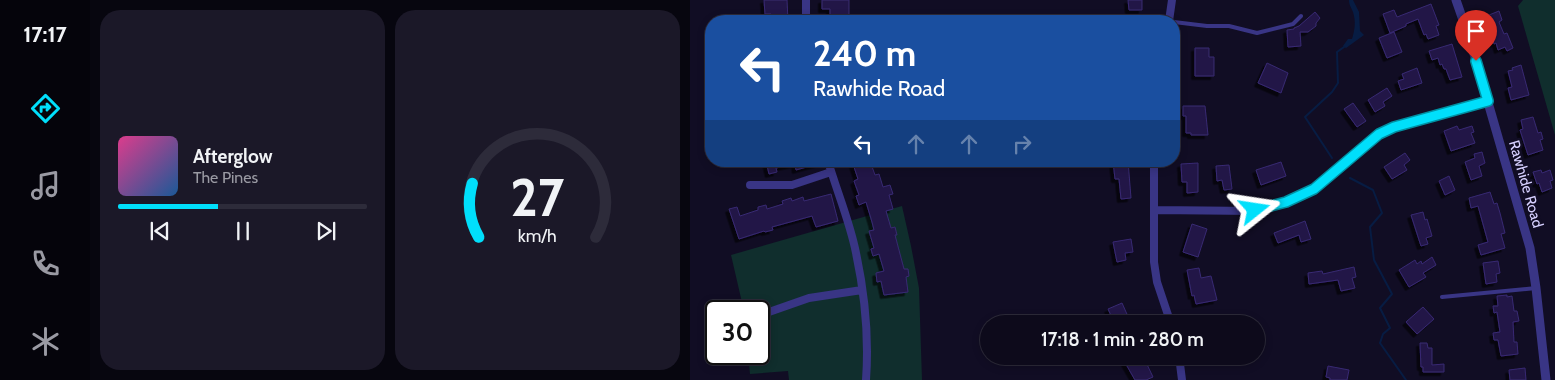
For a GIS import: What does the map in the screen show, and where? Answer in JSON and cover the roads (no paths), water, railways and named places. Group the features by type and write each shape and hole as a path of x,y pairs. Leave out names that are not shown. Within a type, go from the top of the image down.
{"street":[{"path":"806,0 806,15"},
{"path":"1171,15 1172,0"},
{"name":"Rawhide Road","path":"1456,0 1488,101 1530,248 1546,380"},
{"path":"1155,210 1255,210 1286,202 1314,189 1379,134 1394,127 1488,101"},
{"path":"830,167 841,198 856,252 867,324 866,380"},
{"path":"1154,167 1154,262 1157,282 1168,315"},
{"path":"750,185 792,185 831,172"},
{"path":"770,312 809,298 862,290"},
{"path":"1180,365 1182,380"}],"lane":[{"path":"1180,22 1208,26 1229,26 1257,33 1293,24 1301,16"},
{"path":"1442,297 1536,288"}],"water":[{"path":"1349,0 1353,0 1359,12 1360,31 1364,35 1346,48 1343,46 1348,39 1352,39 1355,26"}],"waterway":[{"path":"1332,158 1305,117 1332,92 1338,83 1337,52 1344,47"},
{"path":"1350,178 1373,190 1382,213 1370,227 1374,260 1392,294 1380,308 1390,328 1383,334 1380,343 1406,380"}]}
